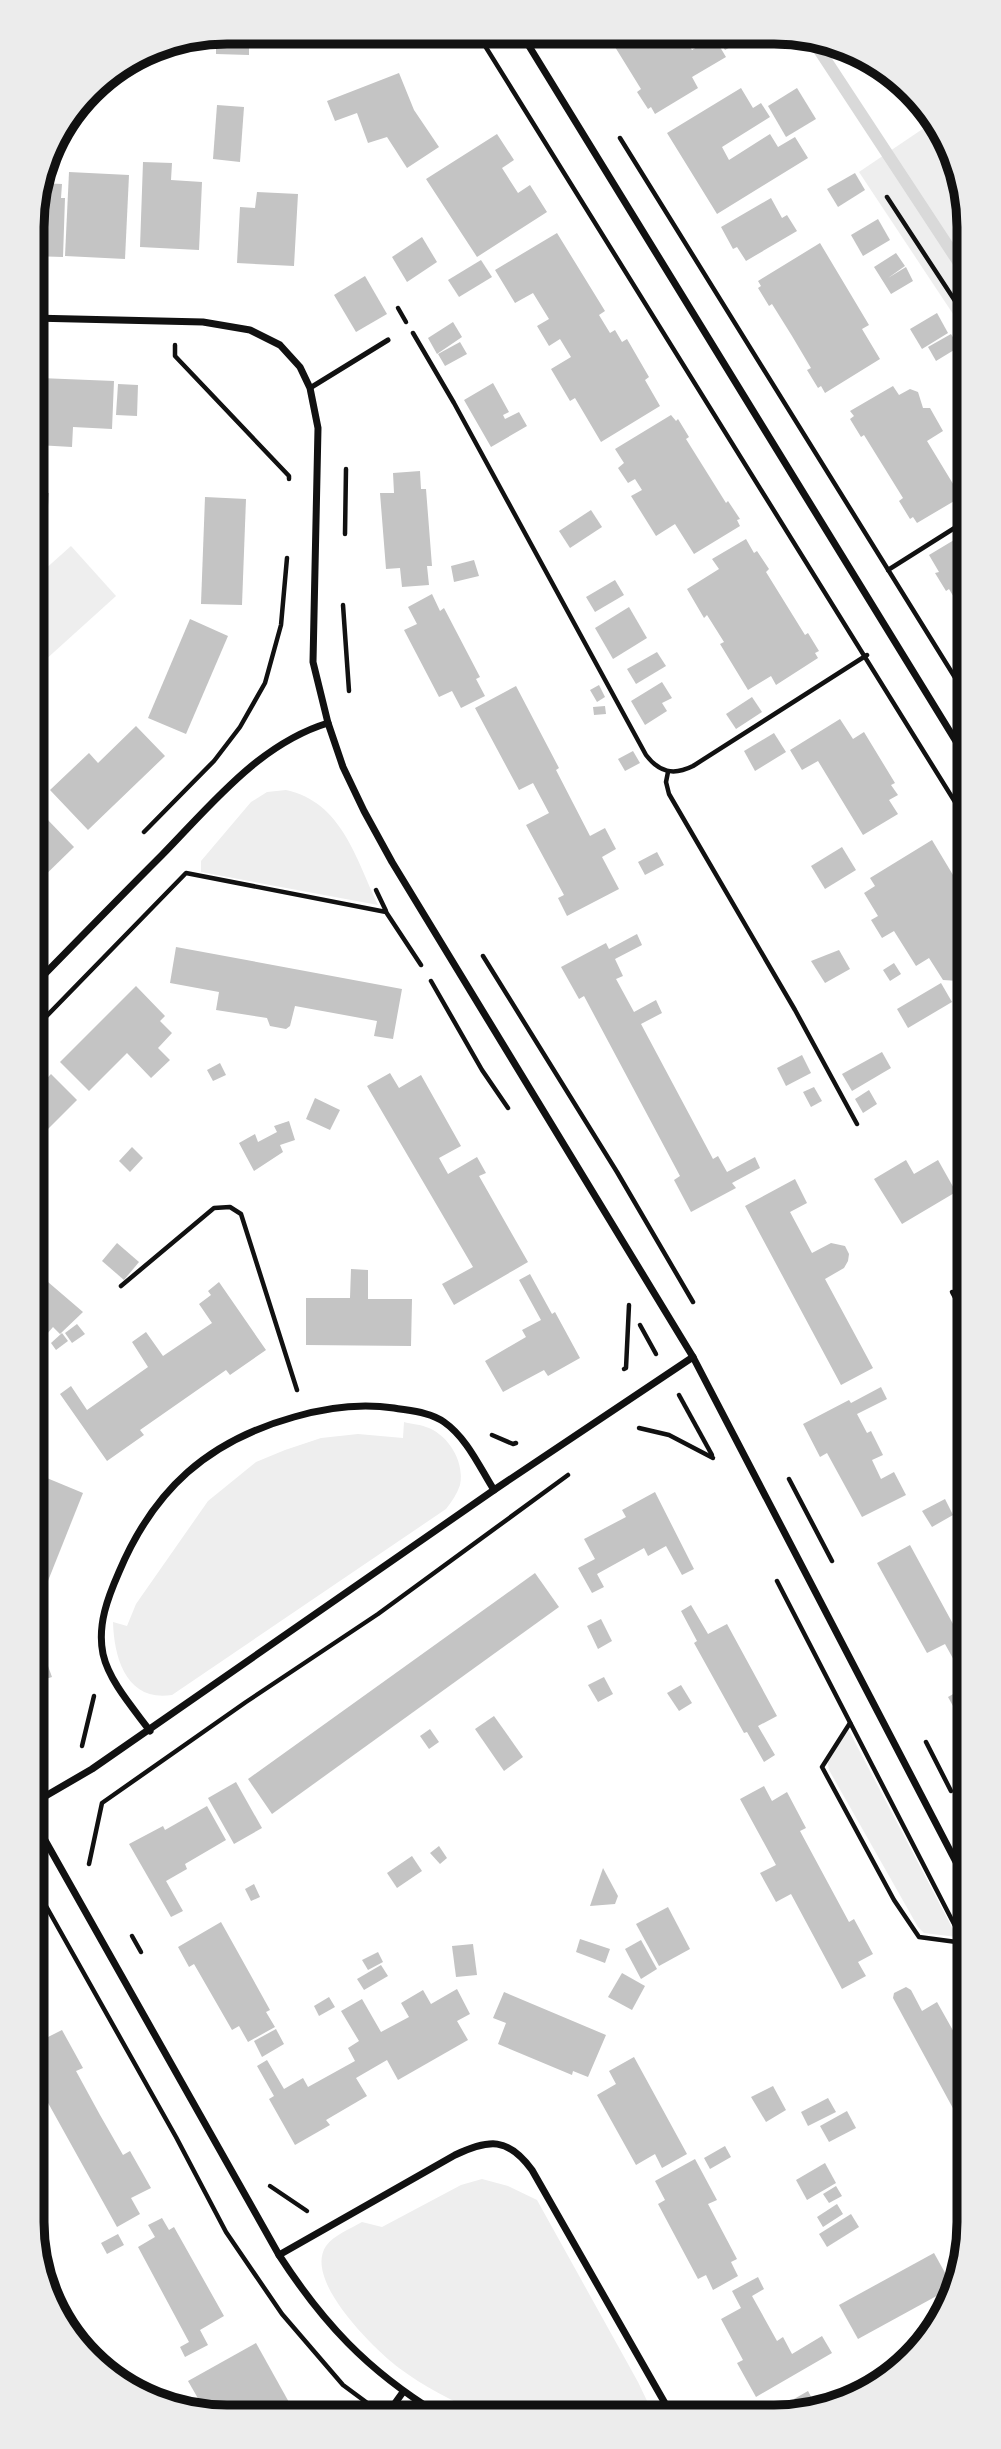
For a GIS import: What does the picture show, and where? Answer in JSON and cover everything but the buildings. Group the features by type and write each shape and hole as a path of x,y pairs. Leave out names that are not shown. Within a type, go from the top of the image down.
{"street":[{"path":"528,44 957,743"},
{"path":"44,318 203,322 250,330 280,345 300,367 310,388 318,428 313,662 328,723 343,767 392,862 693,1357 957,1864"},
{"path":"44,975 243,774 287,740 304,730 328,723"},
{"path":"44,1797 149,1731 495,1490 693,1357"},
{"path":"149,1731 124,1694 103,1655 101,1632 105,1607 130,1545 150,1514 177,1482 211,1452 246,1434 305,1414 370,1405 422,1413 443,1422 456,1432 495,1490"},
{"path":"44,1838 279,2255 301,2289 332,2328 372,2368 424,2405"},
{"path":"279,2255 475,2145 490,2143 505,2146 520,2153 533,2169 666,2405"},
{"path":"394,2405 403,2392"}],"lane":[{"path":"310,388 388,340"}],"path":[{"path":"484,44 957,805"},
{"path":"614,129 957,681"},
{"path":"887,197 957,304"},
{"path":"398,308 454,403 646,755 656,766 668,772 679,772 693,766 892,639"},
{"path":"177,321 175,356 289,476 289,490"},
{"path":"344,543 345,457"},
{"path":"860,587 957,526"},
{"path":"141,836 163,810 214,761 240,727 265,683 281,625 287,555"},
{"path":"342,594 349,694"},
{"path":"668,772 666,782 669,794 788,998 856,1124"},
{"path":"44,1019 186,873 386,912 511,1113"},
{"path":"481,953 617,1172 699,1314"},
{"path":"121,1286 214,1208 230,1207 241,1214 305,1414"},
{"path":"952,1292 957,1301"},
{"path":"622,1294 718,1466"},
{"path":"615,1376 626,1368 629,1305"},
{"path":"456,1432 465,1423 513,1444 524,1441"},
{"path":"631,1433 641,1426 669,1435 712,1456"},
{"path":"88,1872 102,1803 378,1614 571,1473"},
{"path":"789,1478 837,1571"},
{"path":"775,1576 957,1929"},
{"path":"82,1746 89,1709 107,1662"},
{"path":"850,1723 822,1768 894,1900 919,1937 957,1942"},
{"path":"925,1740 956,1798"},
{"path":"128,1931 142,1953"},
{"path":"265,2182 315,2216 322,2230"}],"shaded area":[{"path":"927,126 933,135 951,179 956,203 957,320 859,172"},
{"path":"71,546 116,596 44,661 44,570"},
{"path":"286,790 305,796 334,820 354,852 378,905 201,872 201,861 251,802 267,792"},
{"path":"404,1422 434,1431 448,1442 457,1458 460,1485 446,1509 172,1695 144,1692 134,1685 120,1663 113,1622 127,1626 136,1604 208,1501 256,1462 285,1450 321,1438 358,1434 403,1438"},
{"path":"847,1727 957,1937 924,1933 918,1927 829,1770 827,1759"},
{"path":"482,2179 508,2186 537,2200 649,2405 463,2405 438,2393 399,2368 374,2346 344,2313 324,2277 322,2260 329,2242 362,2222 382,2227 461,2185"}],"waterway":[{"path":"819,49 957,260"}]}
